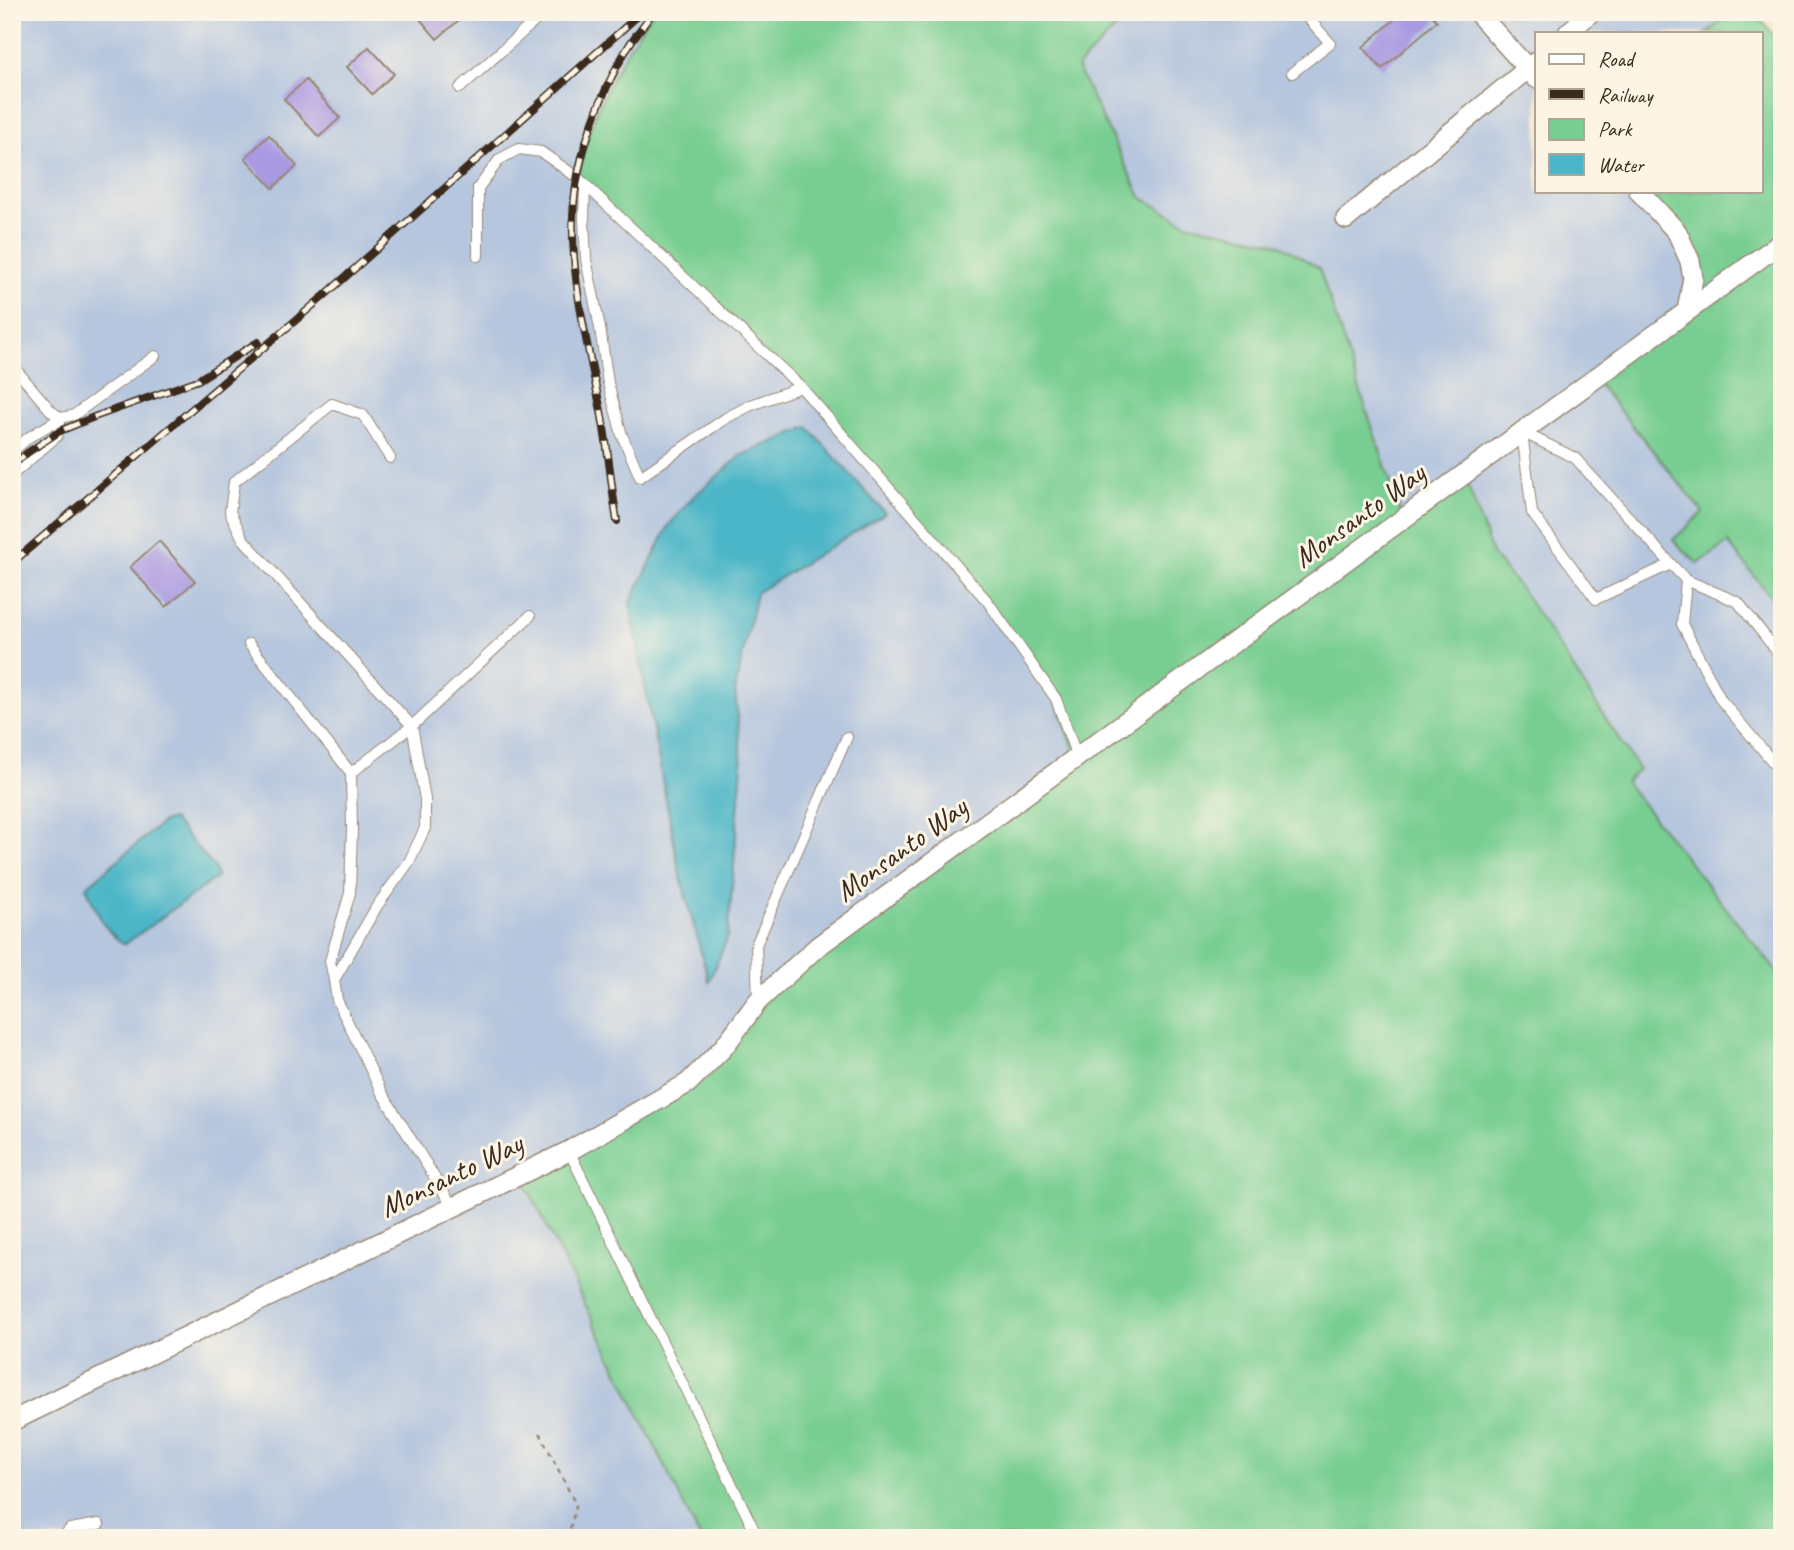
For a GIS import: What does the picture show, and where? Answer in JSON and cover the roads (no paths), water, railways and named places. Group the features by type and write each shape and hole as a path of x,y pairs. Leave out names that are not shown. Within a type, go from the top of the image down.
{"street":[{"path":"1346,219 1534,70 1477,12"},
{"path":"1569,32 1591,12"},
{"path":"1640,192 1677,232 1690,261 1693,278 1687,312"},
{"name":"Monsanto Way","path":"12,1421 569,1151 688,1083 723,1048 758,1001 817,947 1782,242"}],"lane":[{"path":"460,88 545,12"},
{"path":"1292,73 1330,43 1303,12"},
{"path":"478,256 478,188 500,159 519,149 541,152 585,184 801,387 988,602 1056,699 1077,758"},
{"path":"585,184 583,220 586,259 608,383 622,435 640,477 726,418 751,405 801,387"},
{"path":"12,452 29,437 61,418 74,415 155,356"},
{"path":"12,365 51,412 61,418"},
{"path":"334,980 377,906 409,862 425,828 425,799 412,726 243,538 230,512 234,482 332,404 363,415 390,458"},
{"path":"12,475 57,436 61,418"},
{"path":"1522,432 1532,513 1596,598 1671,564"},
{"path":"1522,432 1575,458 1686,580 1738,602 1782,657"},
{"path":"1686,580 1682,624 1721,700 1782,773"},
{"path":"351,773 412,726 530,616"},
{"path":"248,643 351,773 350,893 330,961 337,1000 382,1093 453,1207"},
{"path":"758,1001 756,945 847,737"},
{"path":"569,1151 758,1538"},
{"path":"62,1538 71,1530 99,1524"}],"water":[{"path":"808,427 885,513 756,593 735,690 742,765 728,936 709,982 679,870 630,604 669,525 693,497 742,455"},
{"path":"172,819 214,867 217,877 125,944 106,927 86,887 163,822"}],"railway":[{"path":"12,563 324,296 642,12"},
{"path":"617,521 603,425 578,290 573,217 578,173 598,107 617,66 653,12"},
{"path":"12,466 60,431 198,380 258,342"}]}
